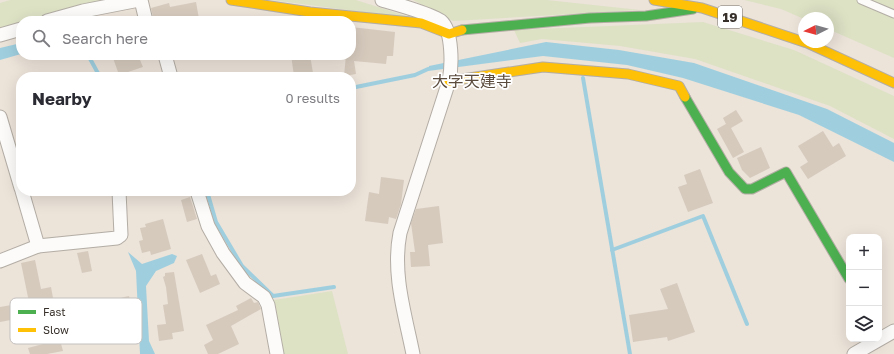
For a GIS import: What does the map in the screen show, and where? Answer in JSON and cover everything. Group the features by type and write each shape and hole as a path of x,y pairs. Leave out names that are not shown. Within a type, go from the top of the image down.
{"street":[{"path":"67,16 140,0 145,16"},
{"path":"231,0 310,12 350,16"},
{"path":"382,0 408,7 441,22 449,34 450,78 400,233 396,251 398,282 413,354"},
{"name":"19","path":"654,0 702,8 798,40"},
{"path":"356,17 421,23 449,34 468,28 590,18 646,16 702,8"},
{"path":"0,35 16,30"},
{"name":"19","path":"817,48 894,83"},
{"path":"167,60 169,72"},
{"path":"450,78 543,67 628,74 679,86 729,172 745,189 752,189 786,172 846,273"},
{"path":"0,117 16,171"},
{"path":"23,196 38,246"},
{"path":"0,261 38,246 117,238 121,235 119,196"},
{"path":"199,196 208,226 223,253 245,283 264,297 268,305 277,354"},
{"path":"854,354 885,332"}],"lane":[{"path":"861,0 894,14"}],"green space":[{"path":"10,0 112,0 58,11 44,16 16,16 16,26 0,31 0,3"},
{"path":"271,0 356,0 416,19"},
{"path":"413,0 547,0 640,10 453,21"},
{"path":"744,0 894,0 894,58 834,32 834,12 798,12 798,16 781,9"},
{"path":"703,22 794,50 894,96 894,139 830,106 695,59 620,46 542,39 520,43 514,30"},
{"path":"332,291 348,354 283,354 274,300"}],"water":[{"path":"546,42 619,50 694,63 827,109 894,143 894,162 799,115 683,78 627,65 543,56 428,71 429,66"},
{"path":"16,44 16,55 0,60 0,48"},
{"path":"128,252 142,264 172,254 177,256 174,263 156,271 146,286 149,341 155,354 140,354 140,344 142,344 142,298 137,298 136,271"}],"building":[{"path":"196,2 198,16 153,16 151,8 169,3 170,7"},
{"path":"356,28 395,32 393,56 387,56 386,64 354,61 356,72 344,72 346,60 356,60"},
{"path":"114,60 140,60 143,67 128,72 118,72"},
{"path":"292,60 311,60 313,72 293,72"},
{"path":"736,110 743,121 731,128 744,152 733,158 717,129 726,124 723,118"},
{"path":"823,131 833,147 839,143 846,156 808,179 800,167 808,162 798,146"},
{"path":"761,147 770,168 750,178 742,170 737,158"},
{"path":"700,169 713,203 688,212 678,187 687,184 684,175"},
{"path":"381,177 404,180 401,204 396,219 389,217 388,224 365,221 369,192 379,194"},
{"path":"190,197 197,219 187,222 181,200"},
{"path":"439,206 443,243 428,245 430,266 411,267 410,252 415,252 411,223 416,209"},
{"path":"163,219 171,249 151,255 150,251 142,253 139,241 143,240 140,228 146,227 145,224"},
{"path":"88,251 92,271 82,273 77,253"},
{"path":"202,254 211,276 216,274 220,284 200,293 186,260"},
{"path":"35,260 41,289 51,287 53,298 28,298 21,263"},
{"path":"174,272 184,331 172,333 173,339 159,341 157,325 166,324 163,305 168,304 163,277 165,276 165,273"},
{"path":"677,283 695,332 668,341 667,337 633,342 629,315 668,309 660,289"},
{"path":"251,298 254,303 258,302 261,309 231,326 239,344 218,354 208,354 204,345 213,340 206,325 238,310 236,306"},
{"path":"10,305 10,320 0,322 0,307"},
{"path":"43,344 61,344 63,351 47,354 30,354 28,348"}],"waterway":[{"path":"91,60 97,72"},
{"path":"356,87 415,75 428,69"},
{"path":"583,78 630,354"},
{"path":"208,196 216,222 242,266 273,296 334,287"},
{"path":"612,250 703,216 747,324"}],"traffic: fast":[{"path":"462,30 590,18 646,16 693,9"},
{"path":"685,97 729,172 745,189 752,189 786,172 846,274"}],"traffic: slow":[{"path":"231,0 310,12 350,16"},
{"path":"654,0 702,8 798,40"},
{"path":"356,17 421,23 449,34 462,30"},
{"path":"818,48 894,83"},
{"path":"449,81 543,67 628,74 679,86 685,97"}],"district":[{"name":"大字天建寺","path":"472,81"}]}
